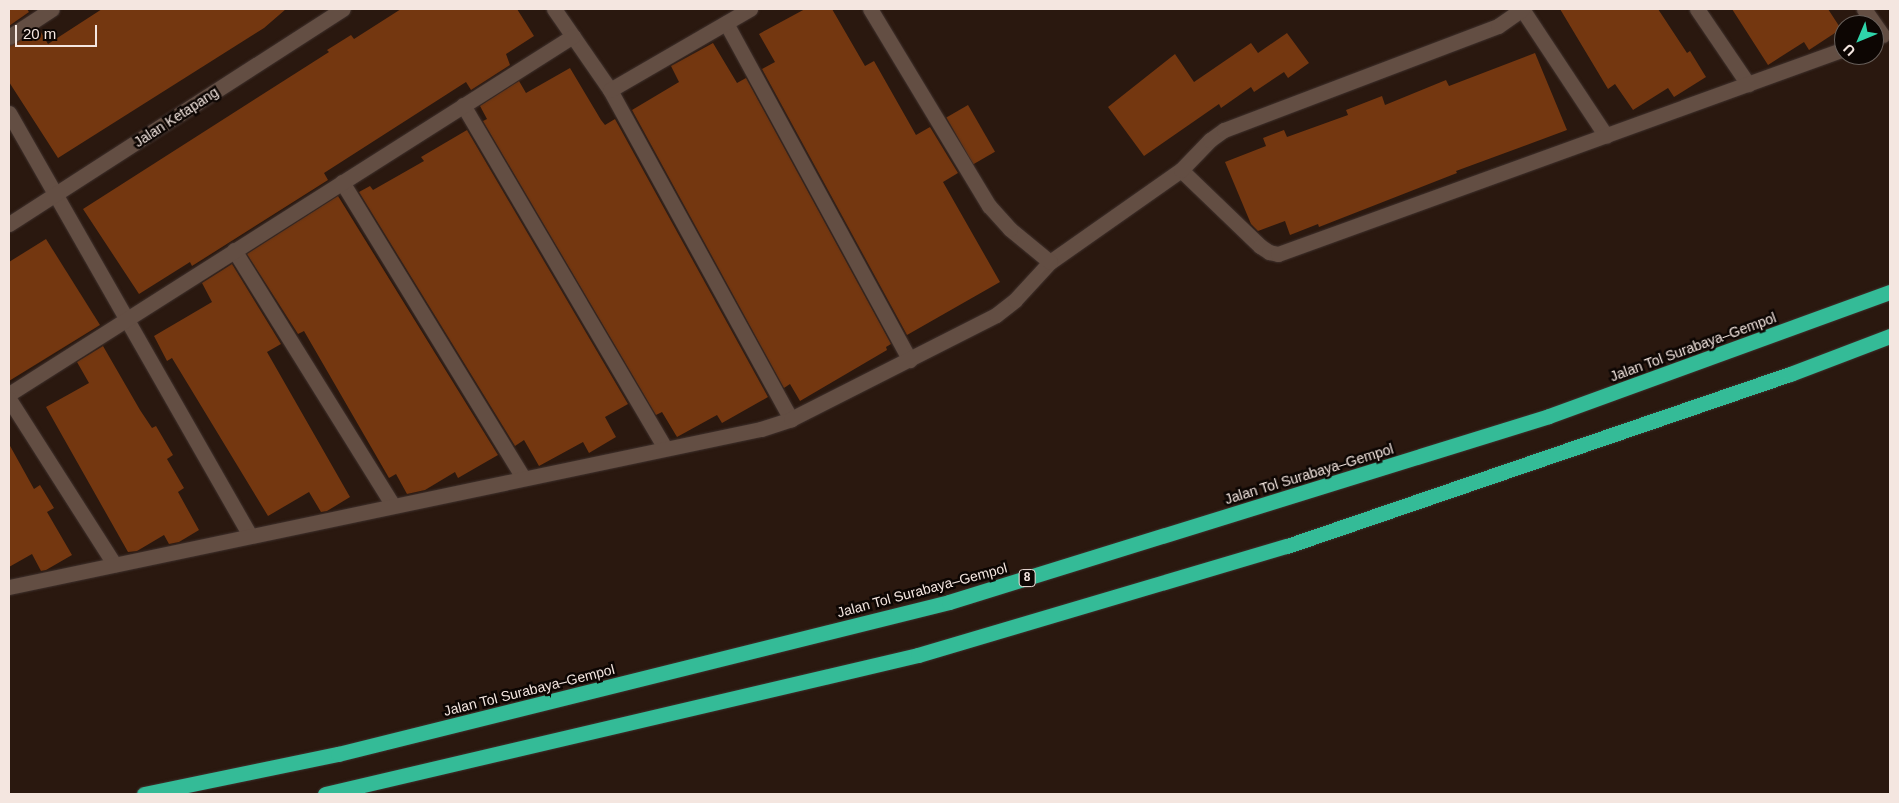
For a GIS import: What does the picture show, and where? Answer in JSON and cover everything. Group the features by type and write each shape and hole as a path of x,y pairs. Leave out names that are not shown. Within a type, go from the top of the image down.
{"highway":[{"name":"Jalan Tol Surabaya–Gempol","path":"144,794 338,754 949,602 1549,416 1890,292"},
{"path":"325,794 928,652 1287,546 1790,374 1890,336"}],"street":[{"path":"9,37 52,9"},
{"name":"Jalan Ketapang","path":"9,224 343,9"},
{"path":"554,9 610,90 791,419"},
{"path":"610,90 750,9"},
{"path":"870,9 989,206 1010,229 1050,262"},
{"path":"9,587 523,477 761,429 791,419 996,315 1015,300 1050,262 1181,170 1210,140 1224,130 1498,26 1522,9 1606,136"},
{"path":"1697,9 1748,84"},
{"path":"726,23 910,360"},
{"path":"9,394 573,36"},
{"path":"1181,170 1260,246 1269,252 1278,254 1834,53"},
{"path":"463,105 665,448"},
{"path":"9,114 250,535"},
{"path":"342,182 523,477"},
{"path":"234,250 392,505"},
{"path":"9,399 114,564"}],"building":[{"path":"9,9 27,9 29,12 9,26"},
{"path":"102,9 286,9 264,28 58,158 9,82 9,46 39,29 48,44"},
{"path":"401,9 517,9 534,36 506,54 510,65 471,90 466,82 324,173 328,180 192,266 190,262 139,294 83,209 329,52 327,50 351,35 354,39"},
{"path":"805,9 832,9 865,66 874,61 916,135 930,127 958,173 943,182 1000,282 907,335 762,69 775,62 759,34"},
{"path":"1560,9 1658,9 1687,53 1690,51 1706,77 1674,97 1668,88 1633,110 1615,84 1608,89"},
{"path":"1732,9 1828,9 1834,18 1834,34 1809,50 1804,42 1768,65"},
{"path":"1287,33 1309,63 1288,78 1284,72 1254,92 1251,87 1221,108 1219,104 1144,156 1108,107 1175,54 1194,82 1251,43 1258,53"},
{"path":"713,43 737,83 746,78 891,344 886,347 887,350 800,401 790,384 784,388 632,110 679,82 671,66"},
{"path":"1535,53 1567,130 1456,171 1457,173 1319,227 1318,224 1290,235 1285,221 1258,231 1251,224 1225,162 1266,146 1263,138 1284,130 1287,137 1348,115 1346,110 1382,96 1385,105 1446,80 1449,86"},
{"path":"570,68 605,125 615,119 768,397 722,423 717,415 677,437 662,412 656,415 483,121 487,119 480,106 519,81 526,93"},
{"path":"968,105 995,152 973,164 946,118"},
{"path":"467,130 628,404 605,417 616,437 589,453 583,442 539,466 524,440 515,446 359,192 370,186 373,190 424,161 421,157"},
{"path":"338,196 498,455 458,478 455,472 425,490 407,494 396,474 389,478 304,331 298,334 247,254"},
{"path":"46,239 100,325 9,381 9,262"},
{"path":"232,264 281,344 267,352 350,497 327,511 321,512 309,492 268,516 172,358 167,361 154,336 212,302 202,283"},
{"path":"103,346 140,410 152,428 156,426 173,455 167,459 184,488 178,492 199,530 179,542 169,544 164,535 137,551 128,552 46,407 89,383 77,362"},
{"path":"9,444 34,489 40,485 54,508 47,512 72,555 46,570 41,571 32,554 9,567"}]}
